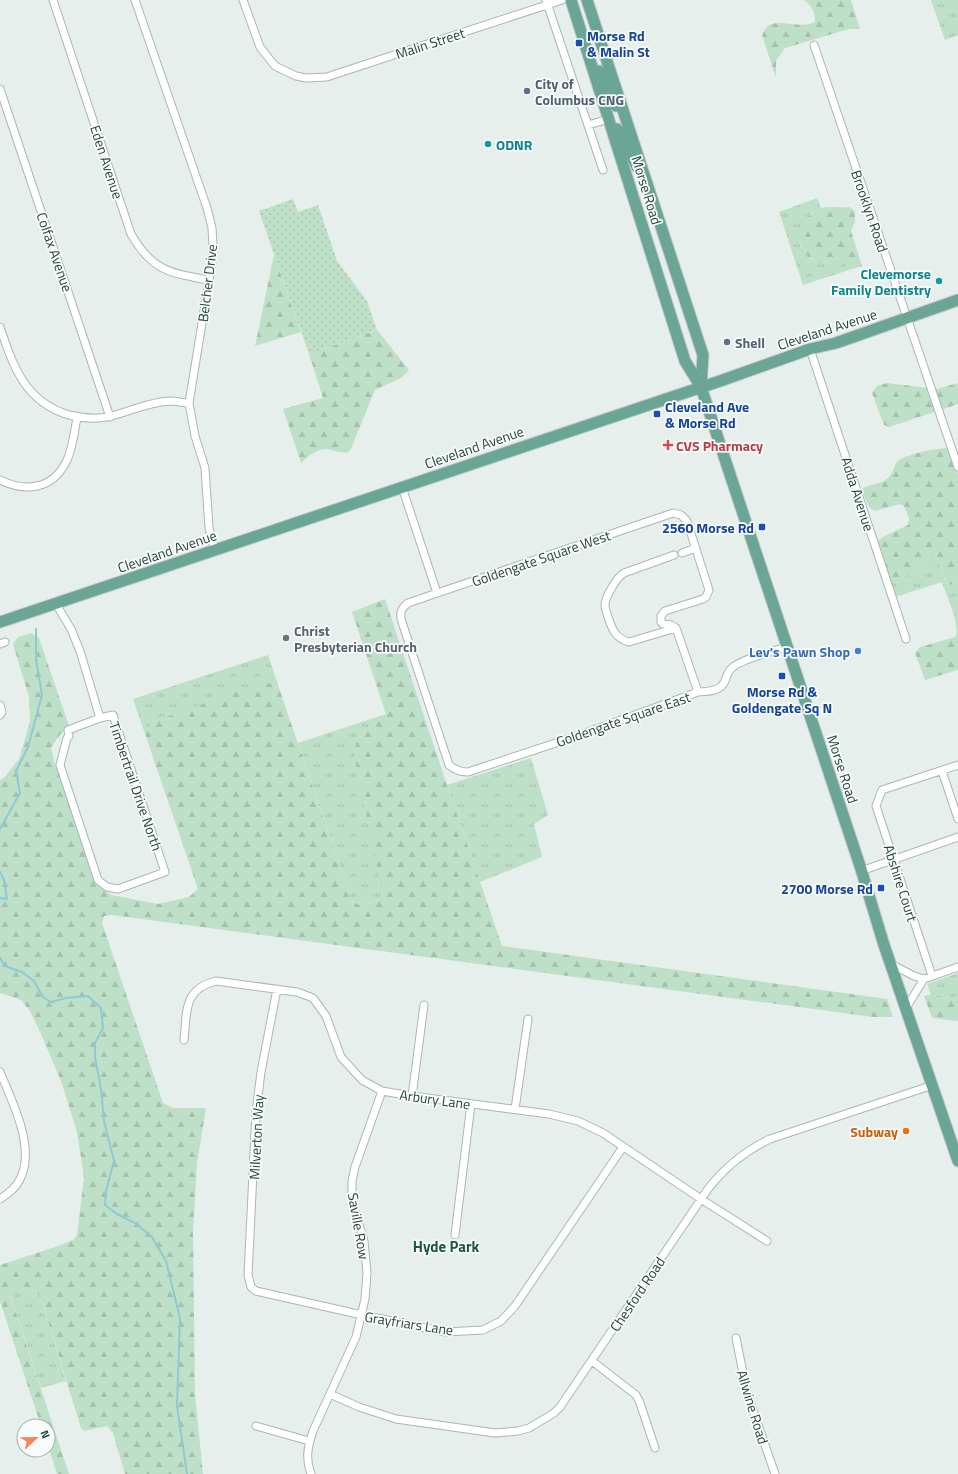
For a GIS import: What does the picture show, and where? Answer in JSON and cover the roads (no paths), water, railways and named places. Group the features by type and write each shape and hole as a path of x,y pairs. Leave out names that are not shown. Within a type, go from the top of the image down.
{"main road":[{"name":"Morse Road","path":"571,0 685,361 701,387 891,964 958,1161"},
{"name":"Morse Road","path":"587,0 703,354 701,387"},
{"path":"589,56 604,79 618,109 625,115"},
{"path":"609,119 622,136 651,194"},
{"name":"Cleveland Avenue","path":"0,622 810,349 836,343 958,300"}],"street":[{"name":"Eden Avenue","path":"53,0 131,234 137,245 147,258 161,268 172,273 208,280"},
{"name":"Belcher Drive","path":"135,0 197,179 212,228 212,262 189,403 195,436 205,468 208,528 215,550"},
{"name":"Malin Street","path":"243,0 256,39 266,56 280,69 296,76 317,78 327,77 547,2 562,0"},
{"path":"547,2 603,170"},
{"name":"Brooklyn Road","path":"814,45 958,467"},
{"name":"Colfax Avenue","path":"0,89 110,416"},
{"path":"588,125 609,119"},
{"path":"0,331 22,380 31,393 54,410 77,417 95,418 110,416 146,404 171,401 189,403"},
{"name":"Adda Avenue","path":"810,349 906,639"},
{"path":"0,480 13,486 28,487 43,484 57,475 67,462 77,417"},
{"path":"402,487 437,593"},
{"name":"Goldengate Square West","path":"449,765 401,619 400,613 403,607 408,603 673,513 681,515 687,521 696,548"},
{"path":"682,553 696,548 709,594 703,599 662,613 661,616 663,624 671,625 676,628 698,692"},
{"path":"674,555 624,573 618,577 605,604 614,632 622,640 628,642 676,628"},
{"name":"Timbertrail Drive North","path":"56,604 72,629 100,718"},
{"name":"Goldengate Square East","path":"449,765 454,770 468,772 580,735 698,692 716,690 724,683 726,675 733,667 743,661 786,647"},
{"path":"0,705 2,712 0,715"},
{"name":"Timbertrail Drive North","path":"113,715 165,872 118,889 107,887 98,880 60,765 67,738 69,736 68,730 100,718 113,715"},
{"path":"958,766 942,771 958,819"},
{"name":"Abshire Court","path":"932,976 876,806 882,790 942,771"},
{"path":"861,871 958,837"},
{"path":"891,964 914,976 924,979 958,967"},
{"path":"906,1008 924,979"},
{"name":"Arbury Lane","path":"184,1040 189,1002 195,992 204,984 216,981 297,992 313,998 326,1016 341,1057 362,1080 382,1091 549,1114 578,1121 603,1133 701,1199 767,1241"},
{"name":"Milverton Way","path":"251,1287 248,1275 256,1112 261,1072 277,989"},
{"path":"412,1096 424,1005"},
{"path":"515,1109 528,1019"},
{"path":"0,1072 25,1142 25,1160 21,1178 11,1191 0,1199"},
{"name":"Chesford Road","path":"330,1394 359,1408 396,1419 495,1433 518,1431 533,1426 554,1413 592,1361 701,1199 728,1165 759,1144 770,1139 932,1085"},
{"name":"Saville Row","path":"311,1474 307,1458 309,1441 356,1337 365,1299 367,1273 364,1241 354,1208 352,1181 357,1162 382,1091"},
{"path":"456,1235 471,1104"},
{"name":"Grayfriars Lane","path":"251,1287 256,1290 362,1315 446,1332 482,1330 501,1321 516,1306 623,1147"},
{"name":"Allwine Road","path":"736,1338 742,1376 775,1474"},
{"path":"592,1361 636,1395 656,1448"},
{"path":"256,1426 309,1441"}],"waterway":[{"path":"0,829 20,793 16,771 28,747 42,695 36,659 36,629"},
{"path":"0,872 4,880 7,899 0,898"},
{"path":"0,958 5,966 22,972 34,981 43,997 51,1002 66,998 88,996 101,1008 103,1028 95,1043 95,1057 101,1089 104,1121 114,1161 106,1191 105,1205 117,1214 135,1223 152,1237 166,1261 180,1318 177,1406 187,1474"}],"place":[{"name":"Morse Rd & Malin St","path":"579,43"},
{"name":"City of Columbus CNG","path":"527,91"},
{"name":"ODNR","path":"488,144"},
{"name":"Clevemorse Family Dentistry","path":"939,281"},
{"name":"Shell","path":"727,342"},
{"name":"Cleveland Ave & Morse Rd","path":"657,414"},
{"name":"CVS Pharmacy","path":"668,445"},
{"name":"2560 Morse Rd","path":"762,527"},
{"name":"Christ Presbyterian Church","path":"286,638"},
{"name":"Lev's Pawn Shop","path":"858,651"},
{"name":"Morse Rd & Goldengate Sq N","path":"782,676"},
{"name":"2700 Morse Rd","path":"881,888"},
{"name":"Subway","path":"906,1131"}],"district":[{"name":"Hyde Park","path":"446,1246"}]}
